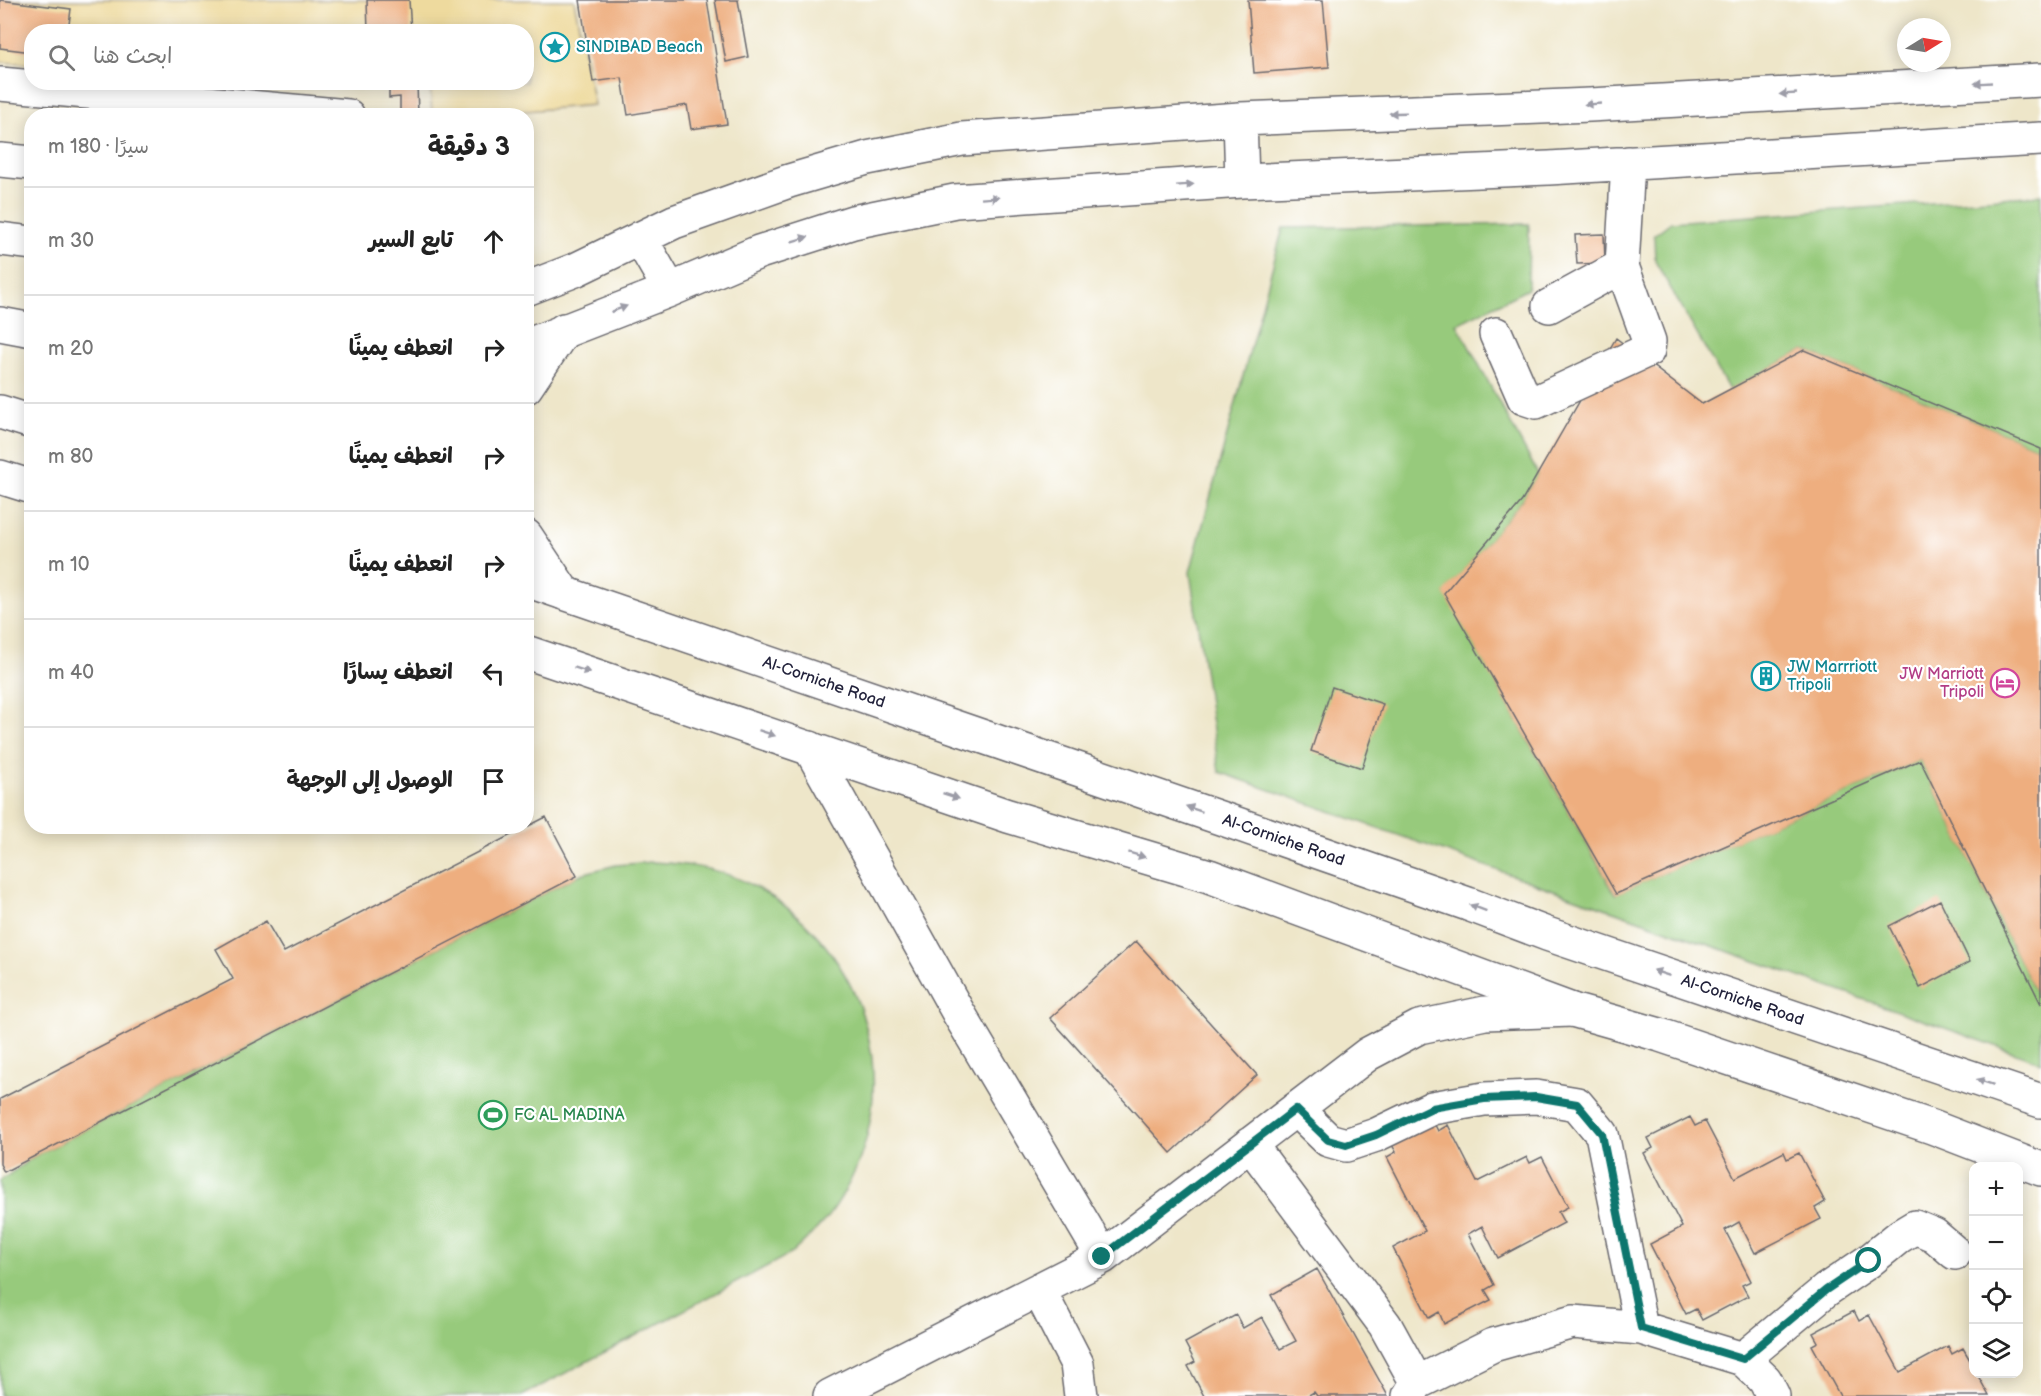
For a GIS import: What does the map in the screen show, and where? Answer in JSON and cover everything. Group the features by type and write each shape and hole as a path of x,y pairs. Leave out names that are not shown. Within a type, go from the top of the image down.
{"main road":[{"path":"534,286 575,270 674,222 789,181 867,158 962,139 1240,119 1590,105 2041,80"},
{"path":"0,84 24,89"},
{"path":"28,90 94,104 179,108"},
{"path":"1240,119 1242,181"},
{"path":"534,343 670,290 759,252 853,222 955,201 1242,181 1628,163 2041,139"},
{"path":"0,160 24,162"},
{"path":"1496,334 1524,398 1536,402 1648,350 1649,341 1622,266 1628,163"},
{"path":"640,238 670,290"},
{"path":"0,239 24,242"},
{"path":"1549,306 1622,266"},
{"path":"0,324 24,328"},
{"path":"534,375 564,330"},
{"path":"0,407 24,405"},
{"path":"0,412 24,420"},
{"path":"0,477 24,484"},
{"path":"534,548 564,593"},
{"name":"Al-Corniche Road","path":"534,583 1290,842 1547,934 2041,1101"},
{"path":"534,655 1008,816 1209,876 1572,1010 1660,1035 1830,1092 1932,1127 2041,1169"},
{"path":"810,747 958,1012 1102,1257"},
{"path":"830,1396 1102,1257 1368,1054 1419,1027 1485,1013 1572,1010"},
{"path":"1296,1109 1328,1140 1346,1145 1376,1135 1432,1108 1484,1099 1536,1097 1577,1104 1602,1134 1641,1328"},
{"path":"1250,1144 1385,1325 1413,1390 1493,1345 1573,1322 1641,1328 1743,1359 1765,1380 1773,1396"},
{"path":"1743,1359 1826,1290 1915,1227 1934,1235 1954,1253"},
{"path":"1039,1290 1077,1364 1081,1396"}],"green space":[{"path":"2041,195 2041,449 1804,350 1729,390 1655,261 1654,235 1671,222"},
{"path":"1529,224 1528,289 1457,324 1538,474 1522,501 1445,593 1615,894 1920,760 2041,1004 2041,1062 1219,772 1190,572 1283,228"},
{"name":"FC AL MADINA","path":"652,862 693,866 732,876 757,888 795,914 826,947 850,984 866,1026 873,1069 871,1113 861,1157 830,1214 792,1253 522,1396 0,1396 0,1181 35,1156 581,874 616,865"}],"sand":[{"name":"SINDIBAD Beach","path":"0,0 574,0 594,105 534,110 534,108 432,108 430,90 534,90 534,24 24,24 24,64 0,62"}],"building":[{"path":"0,0 71,9 69,24 24,24 24,51 0,48"},
{"path":"367,0 409,0 410,24 368,24"},
{"path":"580,0 707,0 727,124 691,129 687,105 628,115 622,78 593,82"},
{"path":"715,0 738,0 748,57 726,62"},
{"path":"1248,0 1323,0 1329,67 1254,73"},
{"path":"389,90 417,90 418,108 400,108 400,97 389,98"},
{"path":"1604,234 1605,263 1577,264 1575,235"},
{"name":"JW Marrriott Tripoli","path":"1616,338 1702,404 1804,350 2041,449 2041,1004 1920,760 1616,894 1444,593 1522,501"},
{"path":"1332,687 1383,704 1362,768 1311,751"},
{"path":"546,817 577,876 4,1172 0,1164 0,1099 233,979 216,949 266,921 284,952 513,834 534,834 534,823"},
{"path":"1940,900 1970,962 1920,988 1889,926"},
{"path":"1136,941 1257,1075 1171,1153 1050,1018"},
{"path":"1690,1117 1695,1126 1705,1121 1735,1178 1784,1152 1787,1159 1799,1153 1825,1202 1815,1208 1821,1219 1755,1253 1739,1222 1725,1230 1751,1281 1742,1285 1748,1296 1702,1320 1696,1309 1686,1314 1650,1244 1682,1227 1644,1153 1653,1148 1648,1138"},
{"path":"1433,1121 1438,1131 1448,1125 1477,1182 1527,1157 1530,1163 1542,1157 1568,1207 1558,1212 1564,1223 1498,1258 1482,1226 1468,1234 1494,1285 1485,1290 1491,1300 1444,1324 1439,1312 1429,1318 1393,1248 1425,1231 1387,1157 1396,1152 1391,1143"},
{"path":"1317,1269 1388,1396 1317,1396 1314,1392 1307,1396 1204,1396 1188,1366 1195,1362 1185,1343 1236,1315 1243,1328 1262,1317 1280,1349 1296,1341 1271,1295"},
{"path":"1854,1311 1859,1321 1869,1315 1900,1372 1948,1346 1952,1354 1963,1348 1969,1358 1969,1378 1979,1378 1989,1396 1840,1396 1812,1345 1818,1342 1813,1333"}],"place":[{"name":"SINDIBAD Beach","path":"555,47"},
{"name":"JW Marrriott Tripoli","path":"1766,676"},
{"name":"JW Marriott Tripoli","path":"2005,683"},
{"name":"FC AL MADINA","path":"493,1115"}],"route":[{"path":"1102,1257 1296,1109 1328,1140 1346,1145 1376,1135 1432,1108 1484,1099 1536,1097 1577,1104 1602,1134 1641,1328 1743,1359 1826,1290 1869,1261"}]}
